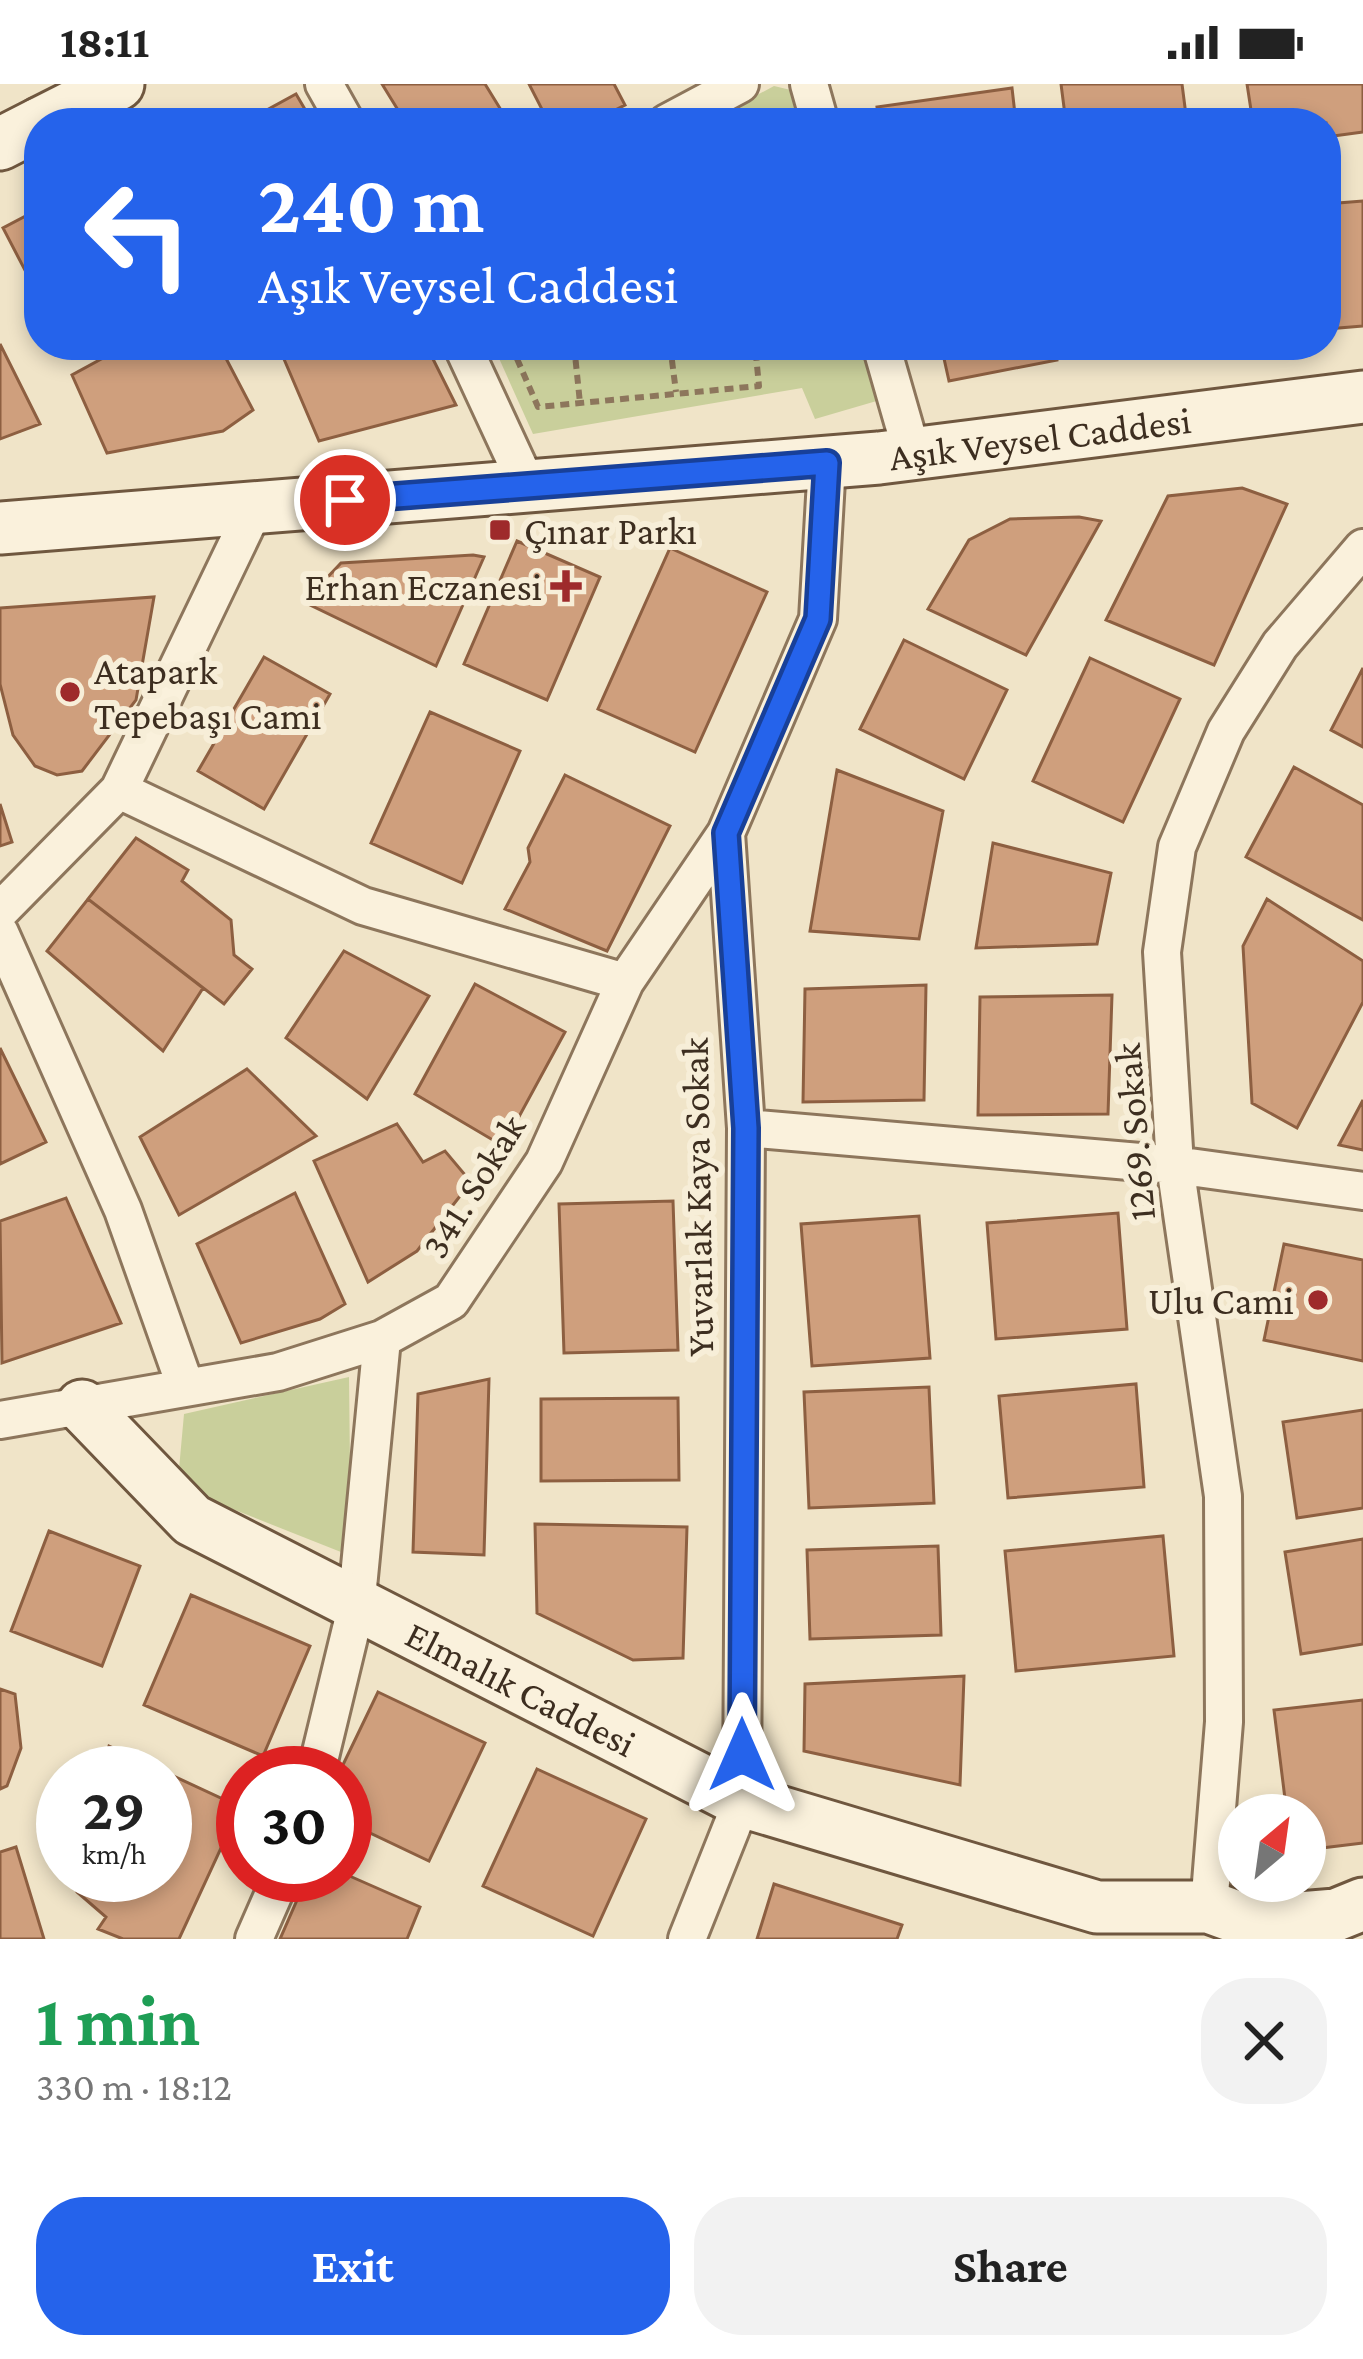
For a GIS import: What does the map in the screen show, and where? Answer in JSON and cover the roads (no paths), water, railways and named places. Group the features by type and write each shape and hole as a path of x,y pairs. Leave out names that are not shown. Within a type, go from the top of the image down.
{"street":[{"path":"71,108 118,84"},
{"path":"695,108 740,84"},
{"path":"469,360 526,483"},
{"path":"885,360 911,453"},
{"name":"Aşık Veysel Caddesi","path":"0,528 526,483 827,463 1363,397"},
{"name":"Yuvarlak Kaya Sokak","path":"687,1939 742,1801 746,1128 726,833 818,619 827,463"},
{"path":"0,910 119,790 254,509"},
{"name":"1269. Sokak","path":"1238,1923 1225,1722 1223,1496 1175,1165 1162,952 1177,848 1226,731 1280,645 1363,548"},
{"path":"119,790 363,906 625,982"},
{"name":"341. Sokak","path":"0,1420 185,1384 278,1372 382,1340 451,1301 544,1162 625,982 726,833"},
{"path":"0,933 123,1210 185,1384"},
{"path":"746,1128 1175,1165 1363,1191"},
{"path":"323,1746 356,1608 382,1340"},
{"name":"Elmalık Caddesi","path":"82,1406 192,1520 356,1608 742,1801 1096,1907 1238,1923 1336,1915 1363,1904"},
{"path":"254,1939 270,1902"}],"place":[{"name":"Çınar Parkı","path":"500,530"},
{"name":"Erhan Eczanesi","path":"566,586"},
{"name":"Atapark Tepebaşı Cami","path":"70,692"},
{"name":"Ulu Cami","path":"1318,1300"}]}
